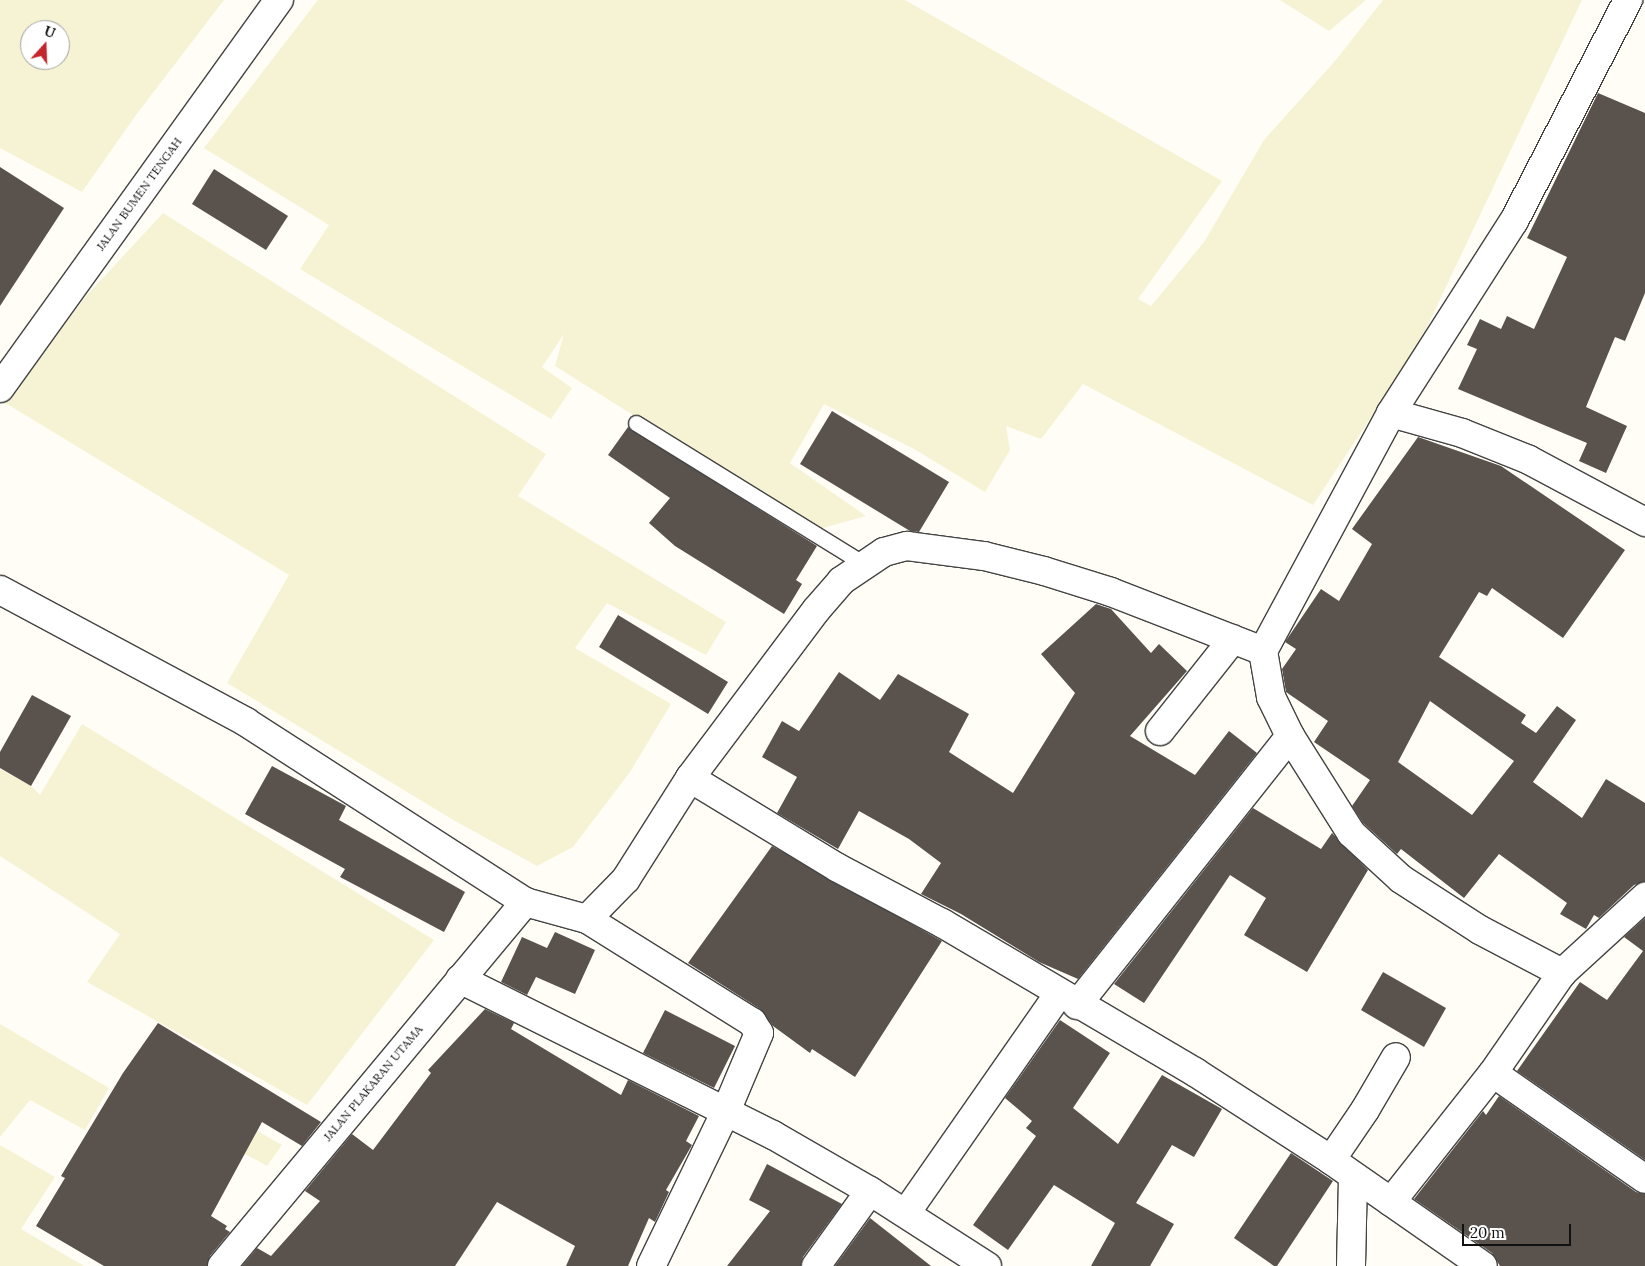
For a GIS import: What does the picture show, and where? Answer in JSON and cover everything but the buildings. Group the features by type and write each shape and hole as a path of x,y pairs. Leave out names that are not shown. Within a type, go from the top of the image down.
{"street":[{"name":"JALAN BUMEN TENGAH","path":"0,388 279,0"},
{"path":"1562,973 1480,930 1401,879 1351,833 1290,736 1271,697 1263,651 1391,413 1514,221 1628,0"},
{"path":"1391,413 1462,433 1529,460 1645,522"},
{"path":"587,919 626,879 690,778 817,609 842,581 884,552 907,546 984,556 1111,592 1263,651"},
{"path":"0,590 246,722 525,902 587,919 752,1022 759,1033 756,1045 651,1266"},
{"path":"1160,731 1233,639"},
{"path":"906,1213 1068,1000 1290,736"},
{"path":"690,778 790,840 942,923 1068,1000 1194,1072 1331,1160 1352,1177 1392,1202 1483,1266"},
{"path":"1392,1202 1493,1073 1562,973 1645,897"},
{"name":"JALAN PLAKARAN UTAMA","path":"222,1266 525,902"},
{"path":"460,979 726,1111 906,1213 960,1259 987,1266"},
{"path":"1331,1160 1365,1110 1396,1056"},
{"path":"1493,1073 1645,1179"},
{"path":"1351,1266 1352,1177"},
{"path":"816,1266 870,1191"}],"lane":[{"path":"636,422 864,564"}],"shaded area":[{"path":"0,0 224,0 136,115 82,192 0,148"},
{"path":"318,0 905,0 1222,181 1138,299 1151,306 1204,242 1264,140 1335,61 1383,0 1582,0 1417,348 1313,505 1083,384 1041,439 1006,426 1010,450 985,492 914,449 824,404 790,463 866,516 816,530 555,366 564,334 542,367 572,388 551,419 300,269 329,225 204,148"},
{"path":"1280,0 1366,0 1329,31"},
{"path":"163,213 546,454 518,496 726,622 706,655 607,603 575,648 671,704 630,772 573,847 537,866 455,821 227,683 289,575 2,401 88,294"},
{"path":"82,724 434,940 307,1105 87,982 120,934 0,856 0,769 31,786 40,795"},
{"path":"0,1024 109,1088 85,1130 30,1100 0,1137"},
{"path":"137,1062 282,1145 267,1166 121,1085"},
{"path":"0,1145 55,1177 21,1229 84,1266 0,1266"}]}
